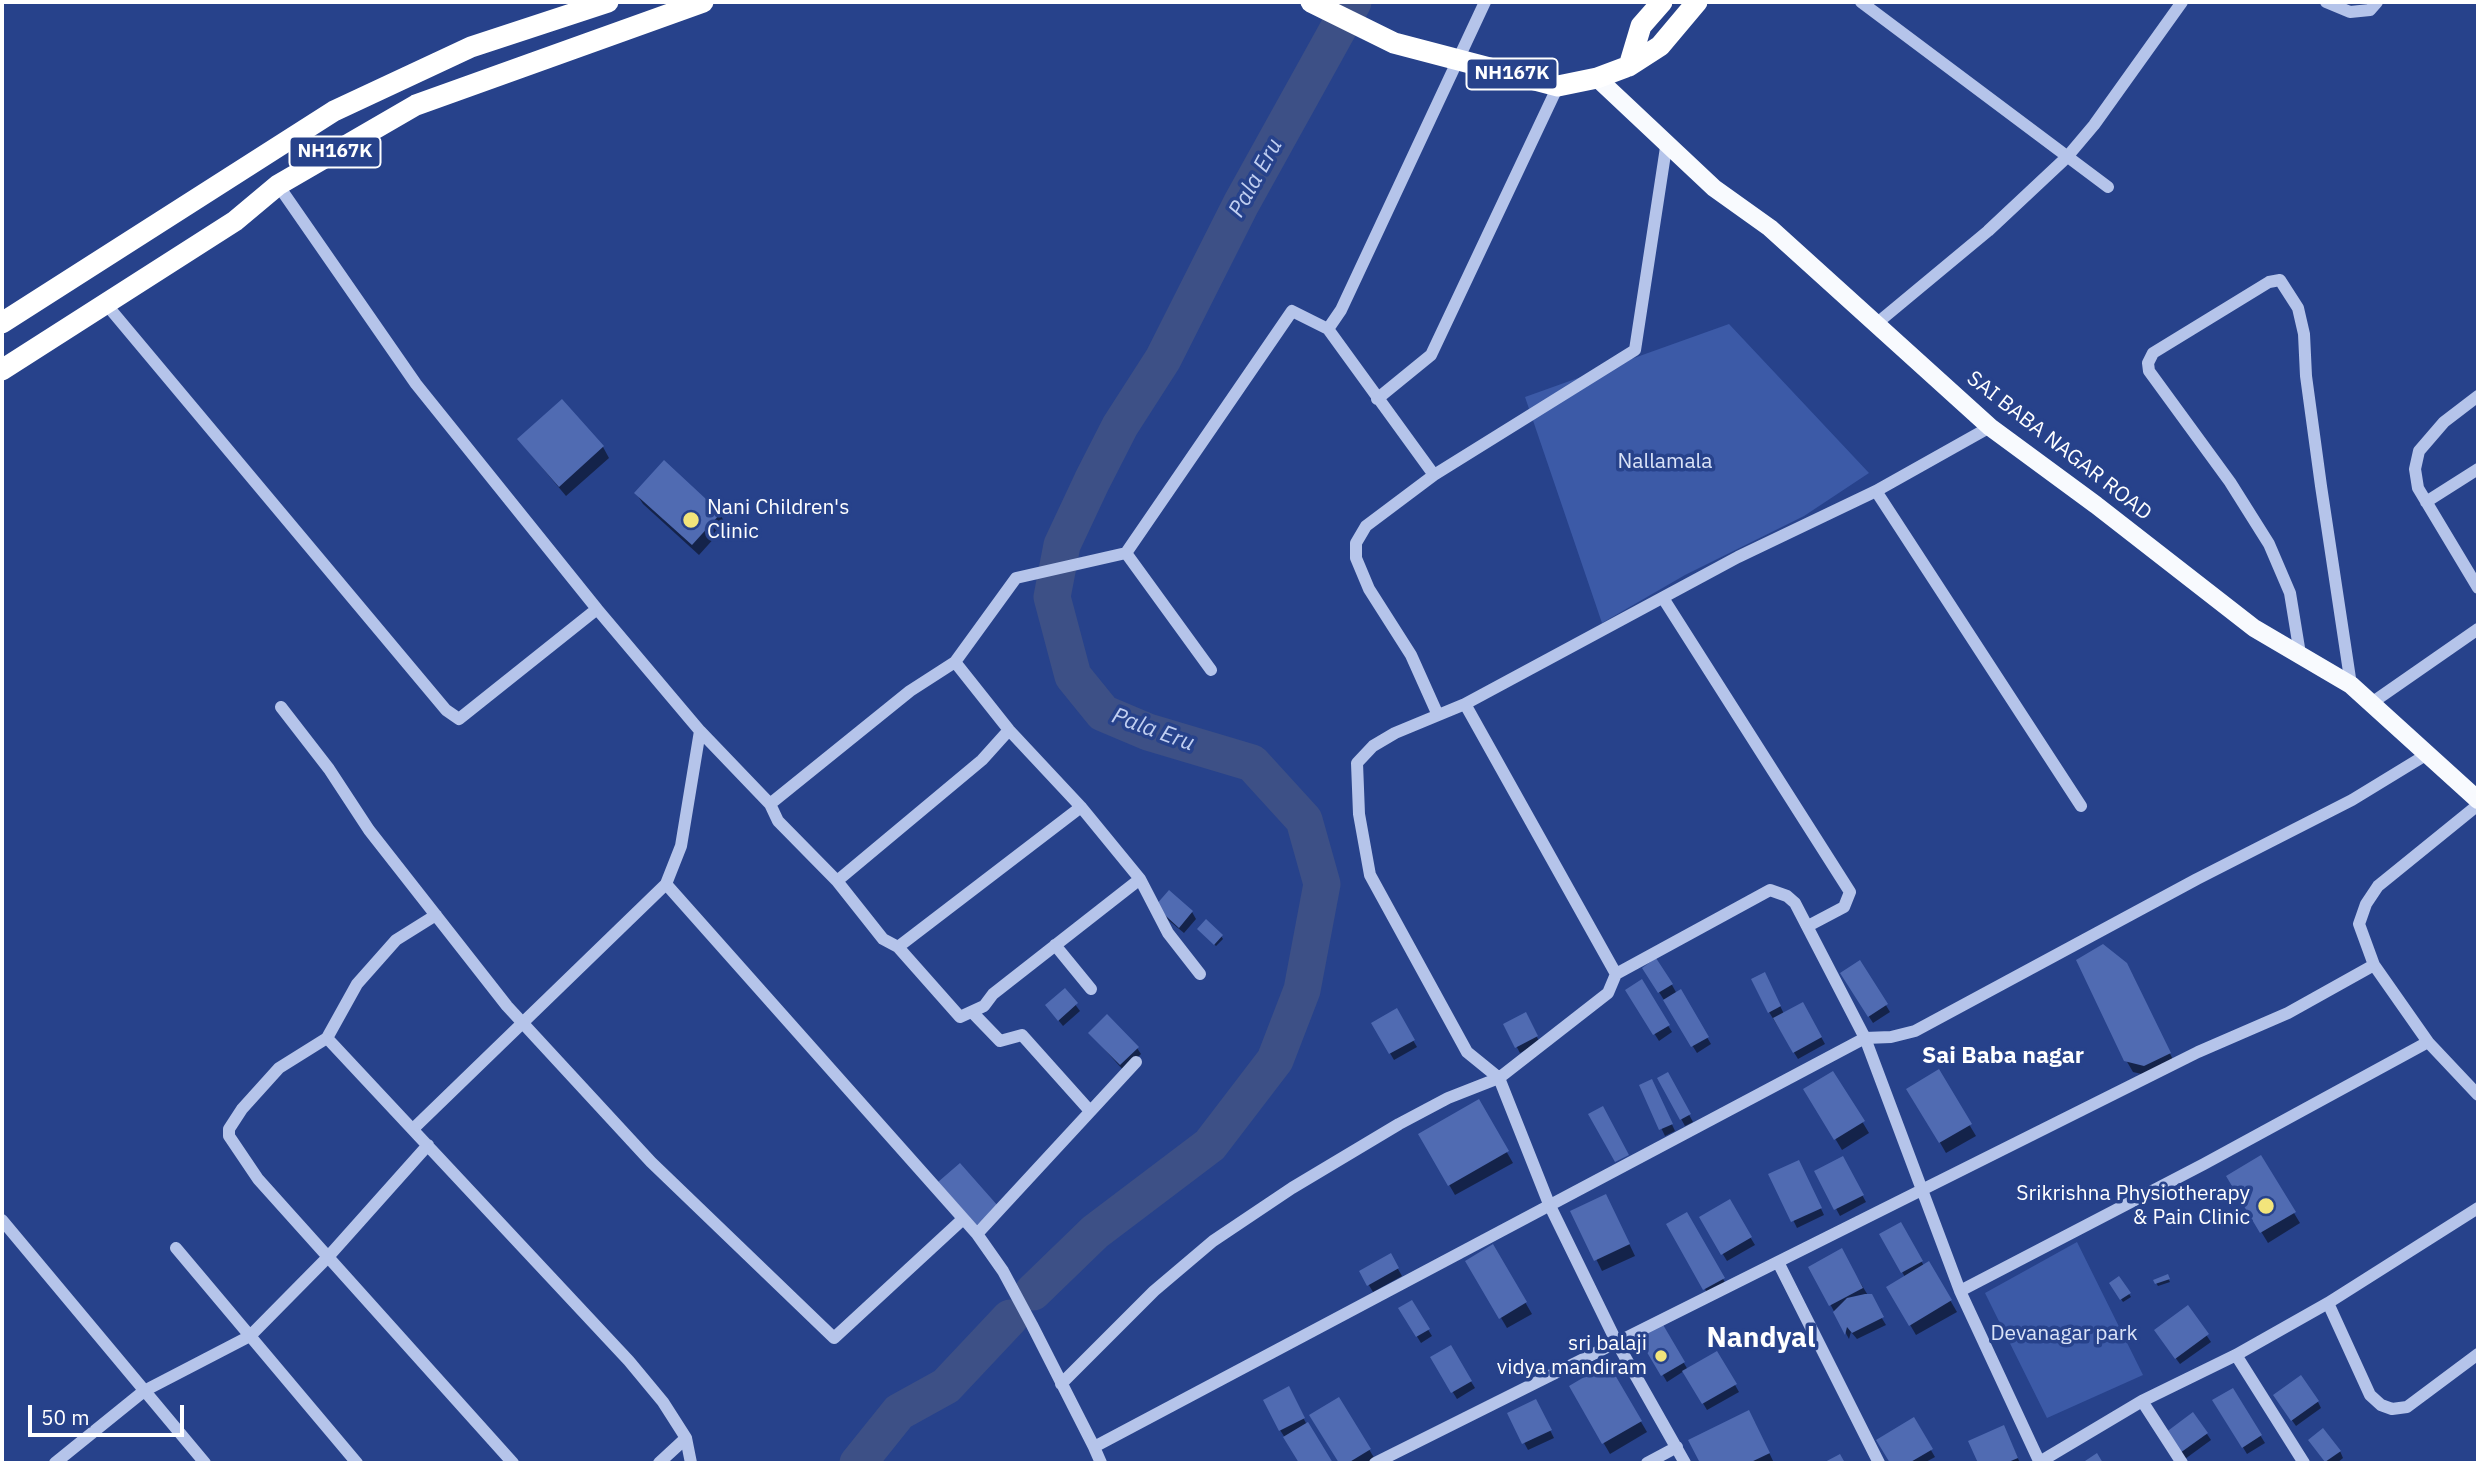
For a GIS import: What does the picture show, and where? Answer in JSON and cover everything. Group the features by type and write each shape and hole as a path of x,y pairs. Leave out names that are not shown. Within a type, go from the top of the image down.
{"highway":[{"name":"NH167K","path":"2,323 334,111 471,47 608,2"},
{"name":"NH167K","path":"2,370 235,221 278,185 416,105 703,2"},
{"name":"NH167K","path":"1311,2 1394,43 1558,86 1597,78 1629,66 1660,46 1697,2"},
{"path":"1629,66 1641,26 1662,2"}],"main road":[{"name":"SAI BABA NAGAR ROAD","path":"1597,78 1714,188 1770,228 1990,427 2096,505 2254,628 2351,685 2429,754 2478,802"}],"street":[{"path":"1328,328 1341,310 1485,2"},
{"path":"1861,2 2108,187"},
{"path":"1876,324 1988,231 2067,157 2094,125 2182,2"},
{"path":"2326,2 2350,12 2370,10 2377,2"},
{"path":"1377,400 1431,355 1558,86"},
{"path":"1437,713 1411,655 1369,589 1356,558 1356,543 1366,526 1434,475 1635,350 1667,141"},
{"path":"278,185 416,384 597,609 700,731 770,804 778,821 837,881 883,939 898,947 960,1017 984,1006 993,994 1140,879"},
{"path":"2300,654 2290,593 2269,544 2230,482 2149,371 2148,363 2153,353 2269,282 2280,281 2298,307 2304,334 2320,486 2351,685"},
{"path":"106,304 437,699 459,719 597,609"},
{"path":"770,804 910,691 955,662 1016,578 1126,553 1292,311 1328,328 1377,400 1434,475"},
{"path":"2478,396 2444,422 2419,451 2415,469 2418,488 2478,588"},
{"path":"1685,1463 1616,1341 1549,1204 1499,1078 1467,1052 1370,875 1363,835 1357,763 1373,746 1437,713 1465,704 1738,557 1876,491 1990,427"},
{"path":"2426,502 2478,469"},
{"path":"1876,491 2081,806"},
{"path":"1126,553 1211,670"},
{"path":"1663,598 1850,892 1844,907 1808,926"},
{"path":"2372,702 2478,629"},
{"path":"955,662 1009,730 1082,807 1140,879 1168,933 1200,974"},
{"path":"1465,704 1616,974"},
{"path":"281,707 329,769 369,830 523,1023 652,1162 834,1338 962,1219"},
{"path":"837,881 982,760 1009,730"},
{"path":"413,1129 666,884 681,846 700,731"},
{"path":"1094,1447 1865,1038 1891,1037 1915,1031 2208,873 2352,800 2429,754"},
{"path":"2478,802 2378,886 2366,904 2360,924 2374,965 2428,1042 2478,1094"},
{"path":"898,947 1082,807"},
{"path":"666,884 977,1234 1003,1271 1101,1463"},
{"path":"1061,1384 1154,1291 1213,1241 1292,1188 1399,1124 1448,1098 1499,1078 1608,993 1616,974 1770,890 1787,895 1796,903 1865,1038 1960,1291 2039,1463 2142,1401 2236,1355 2328,1303 2478,1208"},
{"path":"436,915 397,940 357,984 327,1038 279,1068 242,1109 229,1129 229,1136 258,1179 513,1463"},
{"path":"1055,945 1091,989"},
{"path":"1376,1463 2197,1052 2288,1013 2374,965"},
{"path":"972,1012 1000,1041 1023,1035 1090,1111"},
{"path":"327,1038 629,1361 663,1402 686,1438 691,1463"},
{"path":"1960,1291 2204,1164 2428,1042"},
{"path":"977,1234 1136,1062"},
{"path":"55,1463 144,1391 250,1336 328,1257 428,1145"},
{"path":"2,1220 205,1463"},
{"path":"176,1248 357,1463"},
{"path":"1778,1262 1879,1463"},
{"path":"2328,1303 2370,1395 2381,1405 2392,1409 2407,1407 2478,1354"},
{"path":"2236,1355 2304,1463"},
{"path":"2142,1401 2182,1463"},
{"path":"659,1463 686,1438"},
{"path":"1647,1463 1677,1447"}],"green space":[{"name":"Nallamala","path":"1729,324 1869,473 1804,516 1685,575 1602,623 1525,397"},
{"name":"Devanagar park","path":"2077,1242 2143,1375 2047,1418 1985,1293"}],"building":[{"path":"562,399 604,446 559,487 517,439"},
{"path":"664,460 721,513 692,545 634,493"},
{"path":"1169,890 1193,911 1179,928 1155,906"},
{"path":"1206,919 1223,935 1214,945 1197,929"},
{"path":"2103,944 2127,963 2171,1053 2144,1066 2124,1061 2076,960"},
{"path":"1656,958 1673,984 1658,993 1642,968"},
{"path":"1860,960 1888,1004 1868,1017 1840,973"},
{"path":"1765,972 1781,1006 1768,1013 1751,979"},
{"path":"1642,979 1670,1025 1653,1035 1625,990"},
{"path":"1065,988 1078,1003 1058,1021 1045,1005"},
{"path":"1681,989 1709,1037 1691,1047 1663,1000"},
{"path":"1803,1002 1822,1037 1793,1053 1773,1018"},
{"path":"1397,1008 1415,1040 1389,1054 1371,1023"},
{"path":"1526,1012 1538,1036 1515,1048 1503,1024"},
{"path":"1107,1014 1139,1047 1120,1065 1088,1033"},
{"path":"1939,1069 1972,1124 1939,1143 1906,1089"},
{"path":"1833,1071 1865,1121 1834,1140 1803,1089"},
{"path":"1668,1072 1691,1114 1680,1120 1657,1078"},
{"path":"1652,1079 1673,1124 1659,1130 1639,1085"},
{"path":"1479,1099 1509,1151 1448,1186 1418,1134"},
{"path":"1603,1106 1629,1155 1615,1162 1588,1114"},
{"path":"2261,1155 2296,1212 2260,1233 2226,1176"},
{"path":"1843,1156 1864,1195 1834,1210 1814,1171"},
{"path":"1799,1160 1822,1208 1791,1222 1768,1174"},
{"path":"960,1163 998,1206 977,1225 938,1182"},
{"path":"1606,1194 1630,1244 1594,1261 1570,1211"},
{"path":"1730,1199 1752,1237 1721,1255 1699,1217"},
{"path":"1687,1212 1725,1278 1703,1290 1666,1224"},
{"path":"1901,1222 1923,1261 1901,1273 1879,1234"},
{"path":"1493,1244 1527,1302 1499,1319 1465,1261"},
{"path":"1842,1248 1863,1288 1829,1306 1808,1267"},
{"path":"1391,1253 1399,1268 1367,1286 1359,1271"},
{"path":"1929,1261 1952,1300 1909,1326 1886,1287"},
{"path":"2168,1274 2170,1279 2155,1284 2153,1280"},
{"path":"2119,1276 2131,1293 2120,1300 2109,1283"},
{"path":"1872,1294 1884,1317 1852,1333 1847,1327 1845,1335 1833,1312 1847,1298"},
{"path":"1412,1300 1430,1329 1416,1337 1398,1308"},
{"path":"2188,1305 2209,1334 2175,1359 2154,1330"},
{"path":"1662,1323 1685,1362 1661,1376 1638,1337"},
{"path":"1451,1345 1472,1381 1451,1393 1430,1357"},
{"path":"1717,1351 1737,1384 1702,1404 1682,1371"},
{"path":"1608,1363 1642,1421 1602,1444 1569,1386"},
{"path":"2301,1375 2319,1401 2291,1421 2273,1395"},
{"path":"1289,1386 1305,1418 1279,1431 1263,1400"},
{"path":"2233,1388 2262,1435 2242,1448 2212,1400"},
{"path":"1339,1397 1371,1449 1348,1463 1339,1463 1309,1415"},
{"path":"1536,1399 1552,1430 1522,1444 1507,1413"},
{"path":"1749,1410 1770,1453 1749,1463 1700,1463 1688,1440"},
{"path":"2193,1412 2208,1433 2180,1453 2165,1433"},
{"path":"1914,1417 1933,1449 1909,1463 1890,1463 1876,1440"},
{"path":"1308,1422 1333,1463 1299,1463 1283,1437"},
{"path":"2004,1425 2018,1458 2006,1463 1978,1463 1968,1441"},
{"path":"2323,1428 2341,1451 2325,1462 2308,1440"},
{"path":"2097,1453 2103,1463 2082,1463"},
{"path":"1840,1454 1845,1463 1823,1463"}],"waterway":[{"name":"Pala Eru","path":"1033,1292 1095,1232 1210,1145 1275,1060 1302,990 1322,884 1304,820 1252,763 1148,732 1103,713 1073,676 1052,597 1062,545 1092,481 1120,426 1163,359 1241,204 1353,2"},
{"name":"Pala Eru","path":"858,1463 899,1412 946,1386 1010,1318"}],"place":[{"name":"Nani Children's Clinic","path":"691,520"},
{"name":"Srikrishna Physiotherapy & Pain Clinic","path":"2266,1206"},
{"name":"sri balaji vidya mandiram","path":"1661,1356"}],"district":[{"name":"Sai Baba nagar","path":"2003,1056"},
{"name":"Nandyal","path":"1761,1339"}]}
